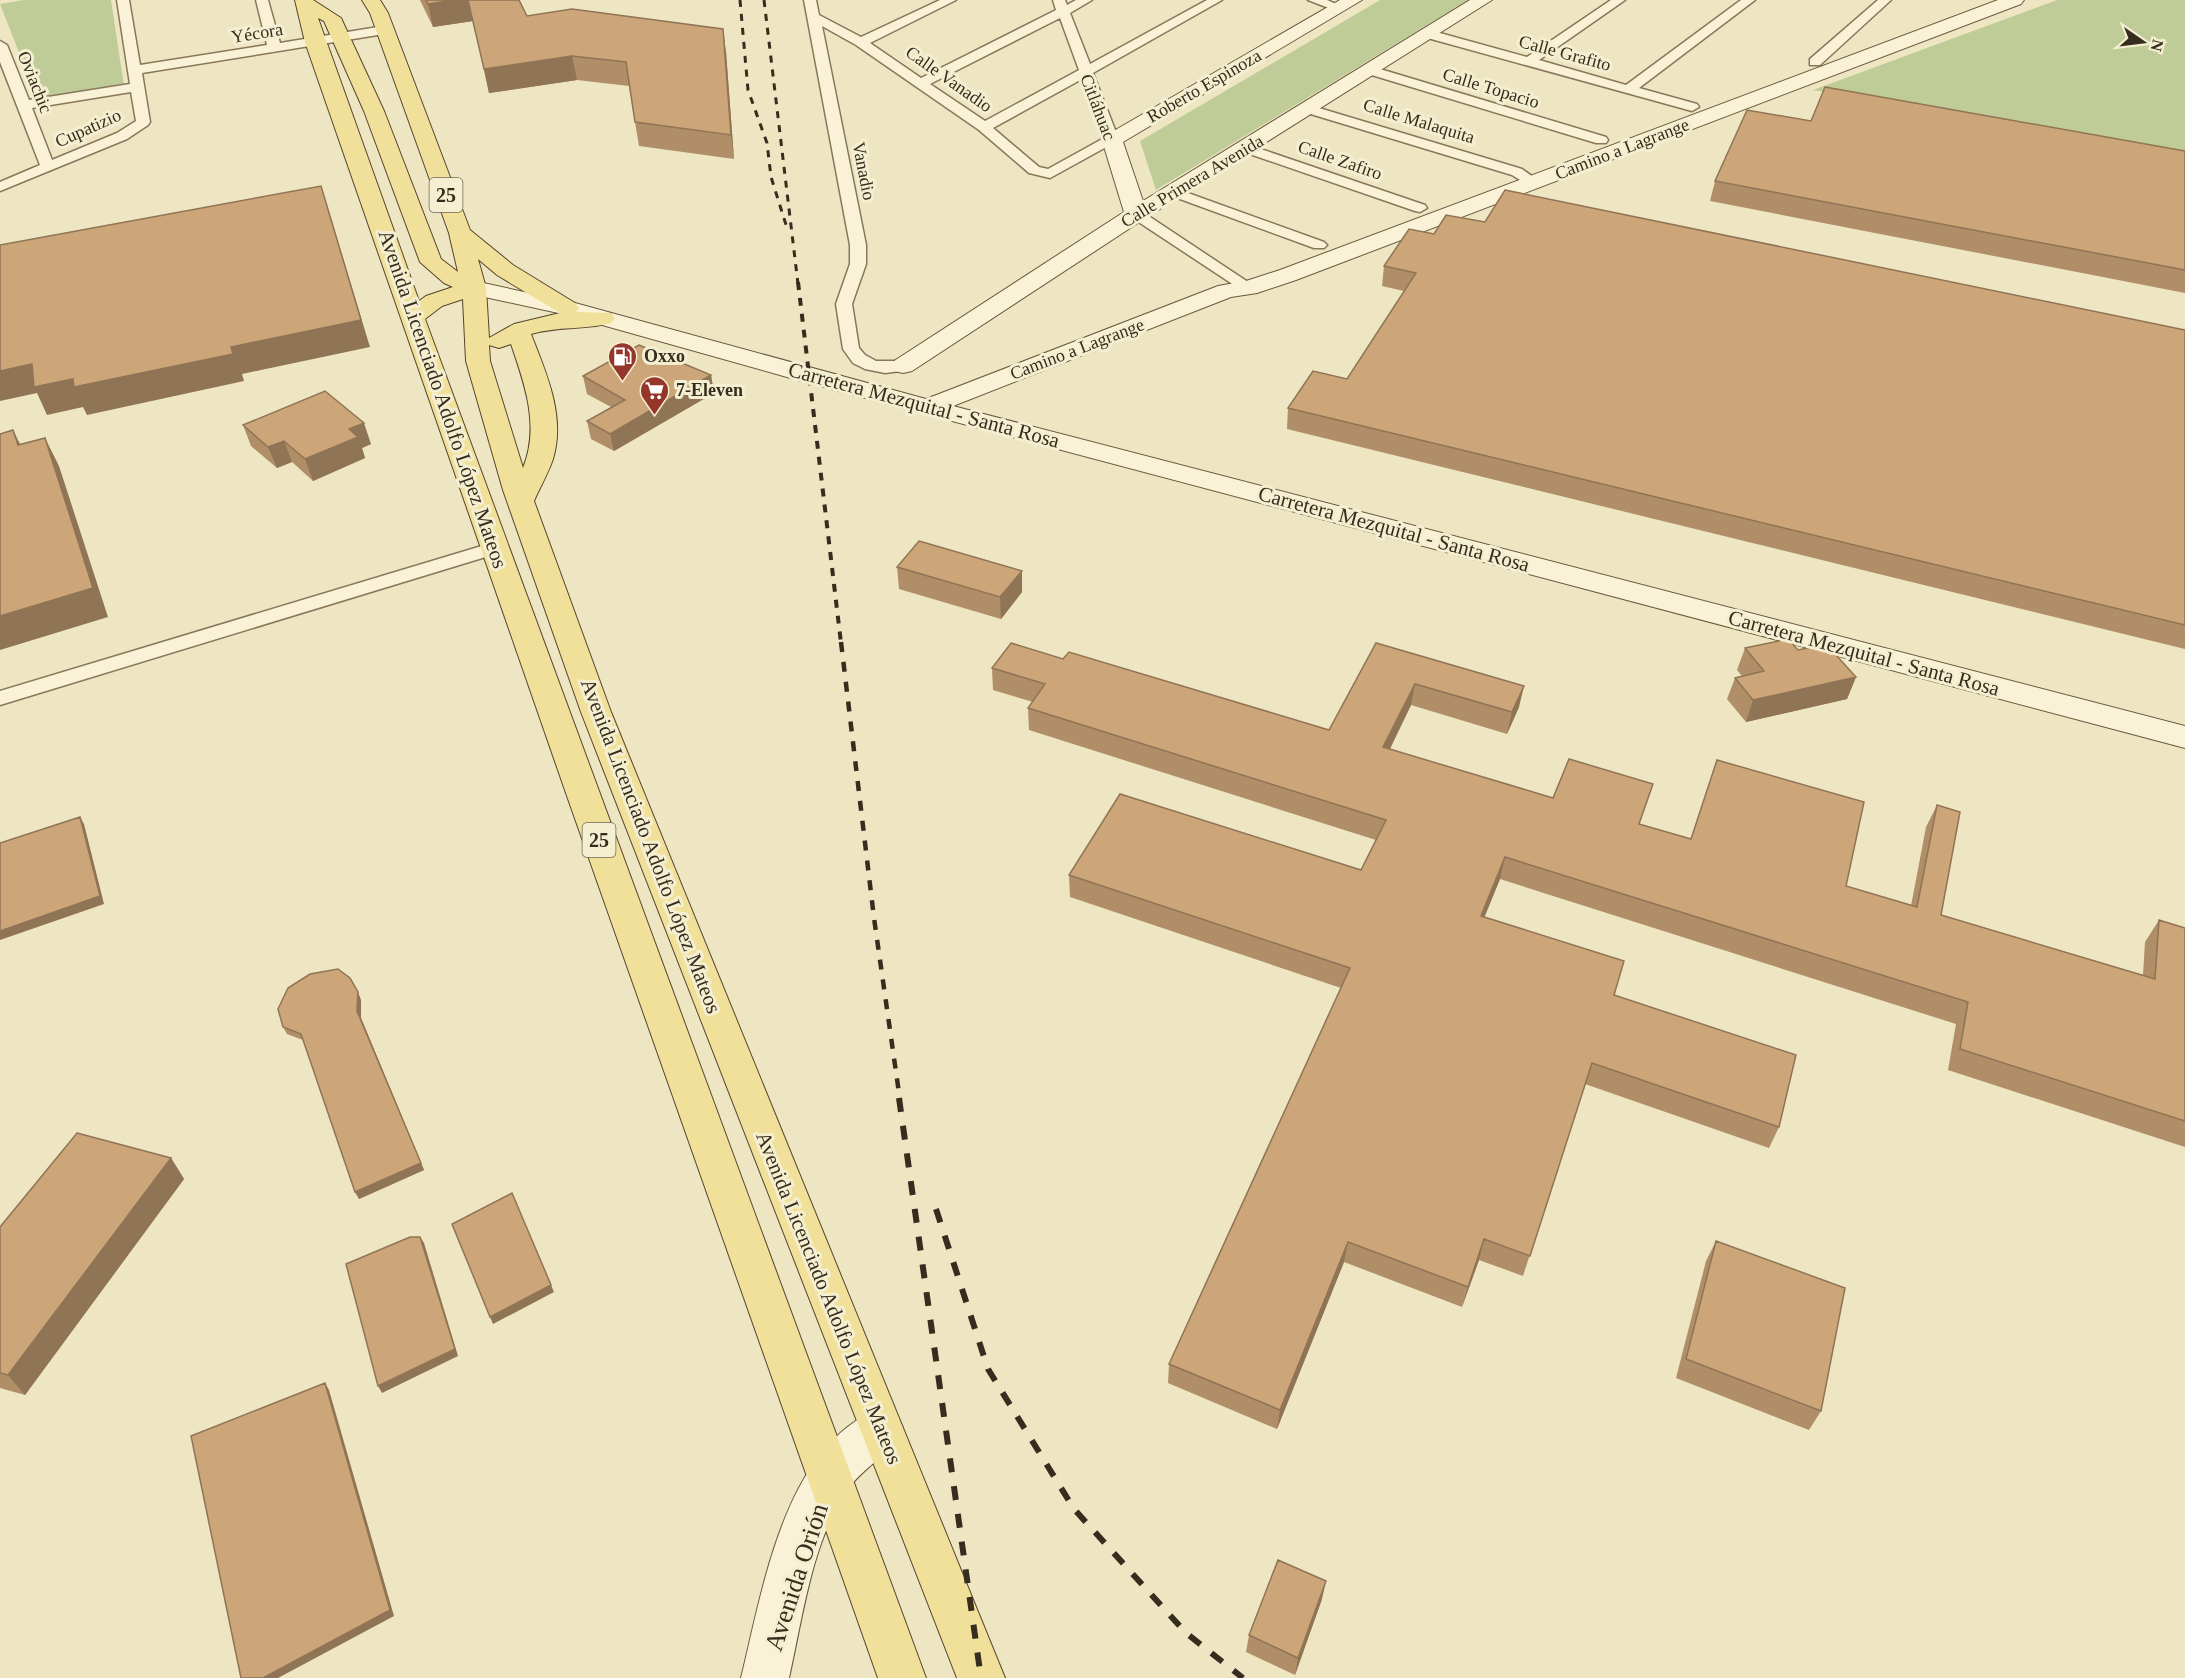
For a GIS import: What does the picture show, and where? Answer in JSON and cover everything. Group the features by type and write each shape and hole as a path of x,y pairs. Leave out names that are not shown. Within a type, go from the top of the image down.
{"main road":[{"name":"Avenida Licenciado Adolfo López Mateos","path":"371,0 460,233 474,288 478,361 520,501 596,711 981,1678"},
{"name":"Avenida Licenciado Adolfo López Mateos","path":"304,2 328,40 413,317 902,1678"},
{"path":"328,40 374,111 424,250 431,262 440,270 474,288"},
{"path":"460,233 505,270 567,308"},
{"path":"413,317 439,298 474,288"},
{"path":"478,361 489,348 518,331 557,320 603,318"},
{"path":"518,331 542,402 545,419 541,455 520,501"}],"street":[{"name":"Cupatizio","path":"0,187 122,136 139,126 144,115 123,0"},
{"path":"262,0 275,49"},
{"path":"861,42 950,0"},
{"path":"921,83 1061,6 1086,0"},
{"path":"984,127 1216,0"},
{"path":"1314,0 1346,4"},
{"name":"Calle Primera Avenida","path":"903,366 1136,214 1483,0"},
{"path":"1527,62 1619,0"},
{"path":"1629,89 1749,0"},
{"path":"1815,62 1885,0"},
{"name":"Camino a Lagrange","path":"1237,286 1319,245 1420,208 1525,177 1601,140 1981,0"},
{"name":"Camino a Lagrange","path":"927,407 1525,177 2015,0"},
{"name":"Vanadio","path":"812,1 858,245 858,264 844,304 851,349 859,359 871,365 885,368 903,366"},
{"name":"Roberto Espinoza","path":"1056,173 1346,4"},
{"name":"Citláhuac","path":"1061,6 1112,140 1136,214"},
{"name":"Calle Vanadio","path":"816,18 861,42 921,83 984,127 1034,170 1045,174 1056,173"},
{"name":"Yécora","path":"136,70 384,30"},
{"name":"Calle Grafito","path":"1429,34 1692,107"},
{"name":"Oviachic","path":"0,45 26,105 48,167"},
{"name":"Calle Topacio","path":"1371,70 1601,140"},
{"path":"26,105 139,87"},
{"name":"Calle Malaquita","path":"1309,109 1525,177"},
{"name":"Calle Zafiro","path":"1246,148 1420,208"},
{"path":"1174,192 1319,245"},
{"path":"1136,214 1237,286"},
{"name":"Carretera Mezquital - Santa Rosa","path":"474,288 567,308 927,407 2185,737"},
{"path":"0,698 495,548"},
{"name":"Avenida Orión","path":"765,1678 791,1574 810,1518 830,1477 852,1451 881,1428"}],"green space":[{"path":"24,0 111,0 124,86 38,101 0,4"},
{"path":"1380,0 1468,0 1156,190 1140,141"},
{"path":"2057,0 2185,0 2185,155 1813,90"}],"building":[{"path":"426,0 454,0 428,4"},
{"path":"468,0 519,0 527,16 572,9 723,29 731,135 635,122 626,62 572,56 484,69"},
{"path":"1825,87 2185,151 2185,270 1715,181 1747,110 1811,121"},
{"path":"321,186 361,320 231,347 233,354 74,387 73,379 34,387 32,364 0,371 0,245"},
{"path":"1505,190 2185,330 2185,625 1288,408 1313,371 1347,379 1416,273 1384,266 1409,229 1434,234 1446,215 1485,222"},
{"path":"639,345 711,375 610,434 587,421 625,400 583,376"},
{"path":"325,391 364,423 349,429 358,437 305,459 284,441 268,447 243,425"},
{"path":"13,430 18,445 45,438 93,588 0,616 0,434"},
{"path":"919,541 1022,571 1000,597 897,567"},
{"path":"1788,639 1798,650 1826,644 1856,677 1753,700 1735,678 1764,671 1745,648"},
{"path":"1011,643 1063,659 1069,652 1329,730 1376,643 1524,686 1512,712 1415,684 1383,747 1553,798 1569,759 1653,784 1639,824 1691,839 1717,760 1864,802 1846,886 1917,907 1937,805 1960,812 1941,915 2155,979 2159,920 2185,928 2185,1121 1960,1049 1968,1002 1505,857 1481,916 1624,961 1614,995 1796,1055 1779,1127 1592,1063 1530,1256 1484,1239 1468,1287 1348,1242 1280,1410 1169,1364 1350,968 1069,875 1120,794 1361,870 1386,820 1028,708 1045,684 992,668"},
{"path":"80,817 100,896 0,931 0,843"},
{"path":"338,969 350,978 358,992 357,1011 421,1163 355,1192 301,1034 283,1027 278,1009 288,988 310,974"},
{"path":"77,1133 171,1158 8,1375 0,1373 0,1227"},
{"path":"512,1193 551,1285 490,1317 452,1224"},
{"path":"410,1237 420,1237 455,1349 378,1386 346,1264"},
{"path":"1716,1241 1845,1288 1821,1411 1686,1359"},
{"path":"325,1383 390,1610 263,1678 241,1678 191,1436"},
{"path":"1278,1560 1326,1581 1298,1658 1249,1635"}],"railway":[{"path":"740,0 748,90 767,143 771,177 787,228"},
{"path":"764,0 798,284"},
{"path":"798,282 841,643"},
{"path":"841,642 874,918 900,1100"},
{"path":"899,1098 981,1678"},
{"path":"936,1209 988,1369 1074,1509 1186,1633 1243,1678"}],"place":[{"name":"Oxxo","path":"623,382"},
{"name":"7-Eleven","path":"655,416"}]}
